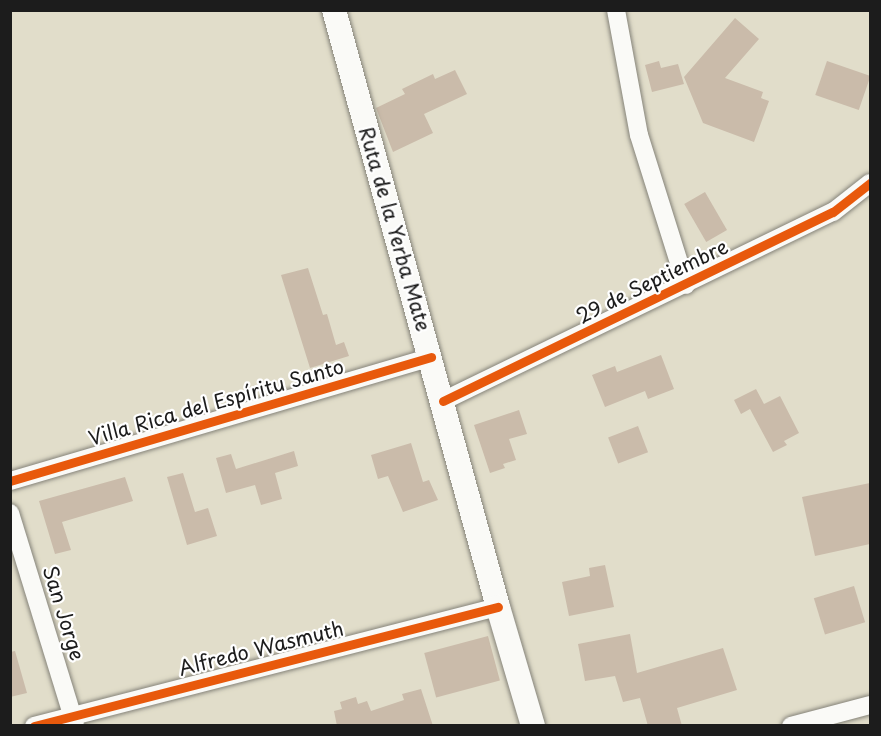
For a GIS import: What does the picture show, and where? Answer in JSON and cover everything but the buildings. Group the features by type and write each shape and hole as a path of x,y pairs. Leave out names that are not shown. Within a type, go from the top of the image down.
{"main road":[{"name":"Ruta de la Yerba Mate","path":"334,10 498,607 533,726"}],"street":[{"path":"616,10 639,135 686,285"},
{"name":"29 de Septiembre","path":"443,401 833,212 870,183"},
{"name":"Villa Rica del Espíritu Santo","path":"10,481 431,357"},
{"name":"San Jorge","path":"10,513 73,720"},
{"name":"Alfredo Wasmuth","path":"34,726 73,720 498,607"},
{"path":"791,726 870,705"}],"cycle path":[{"path":"443,401 833,212 870,183"},
{"path":"10,481 431,357"},
{"path":"34,726 498,607"}]}
